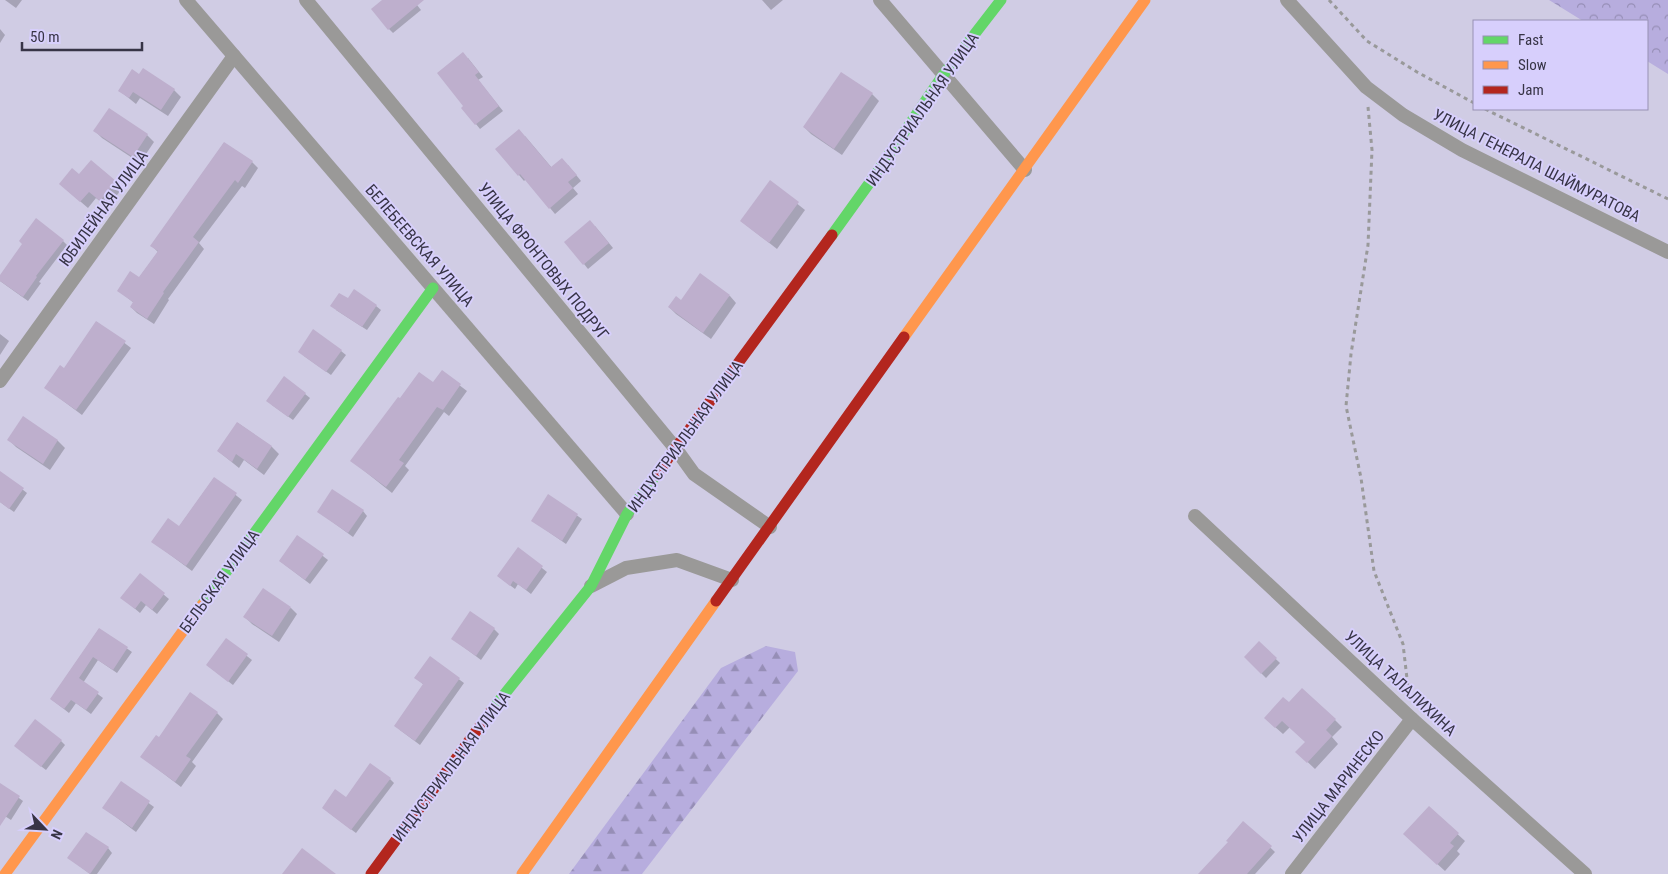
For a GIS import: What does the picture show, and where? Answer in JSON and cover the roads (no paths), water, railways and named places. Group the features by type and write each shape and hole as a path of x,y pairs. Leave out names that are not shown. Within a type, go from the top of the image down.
{"street":[{"name":"БЕЛЕБЕЕВСКАЯ УЛИЦА","path":"186,0 627,514"},
{"name":"УЛИЦА ФРОНТОВЫХ ПОДРУГ","path":"306,0 676,449 694,474 770,527"},
{"path":"880,0 1024,170"},
{"name":"ИНДУСТРИАЛЬНАЯ УЛИЦА","path":"371,874 483,721 591,586 627,514 873,178 943,75 1001,0"},
{"path":"522,874 1145,0"},
{"name":"УЛИЦА ГЕНЕРАЛА ШАЙМУРАТОВА","path":"1287,0 1366,87 1402,115 1462,150 1668,252"},
{"name":"ЮБИЛЕЙНАЯ УЛИЦА","path":"0,381 234,56"},
{"name":"БЕЛЬСКАЯ УЛИЦА","path":"5,874 433,288"},
{"name":"УЛИЦА ТАЛАЛИХИНА","path":"1195,516 1412,719 1585,874"},
{"path":"591,586 626,568 677,560 732,580"},
{"name":"УЛИЦА МАРИНЕСКО","path":"1292,874 1412,719"}]}
